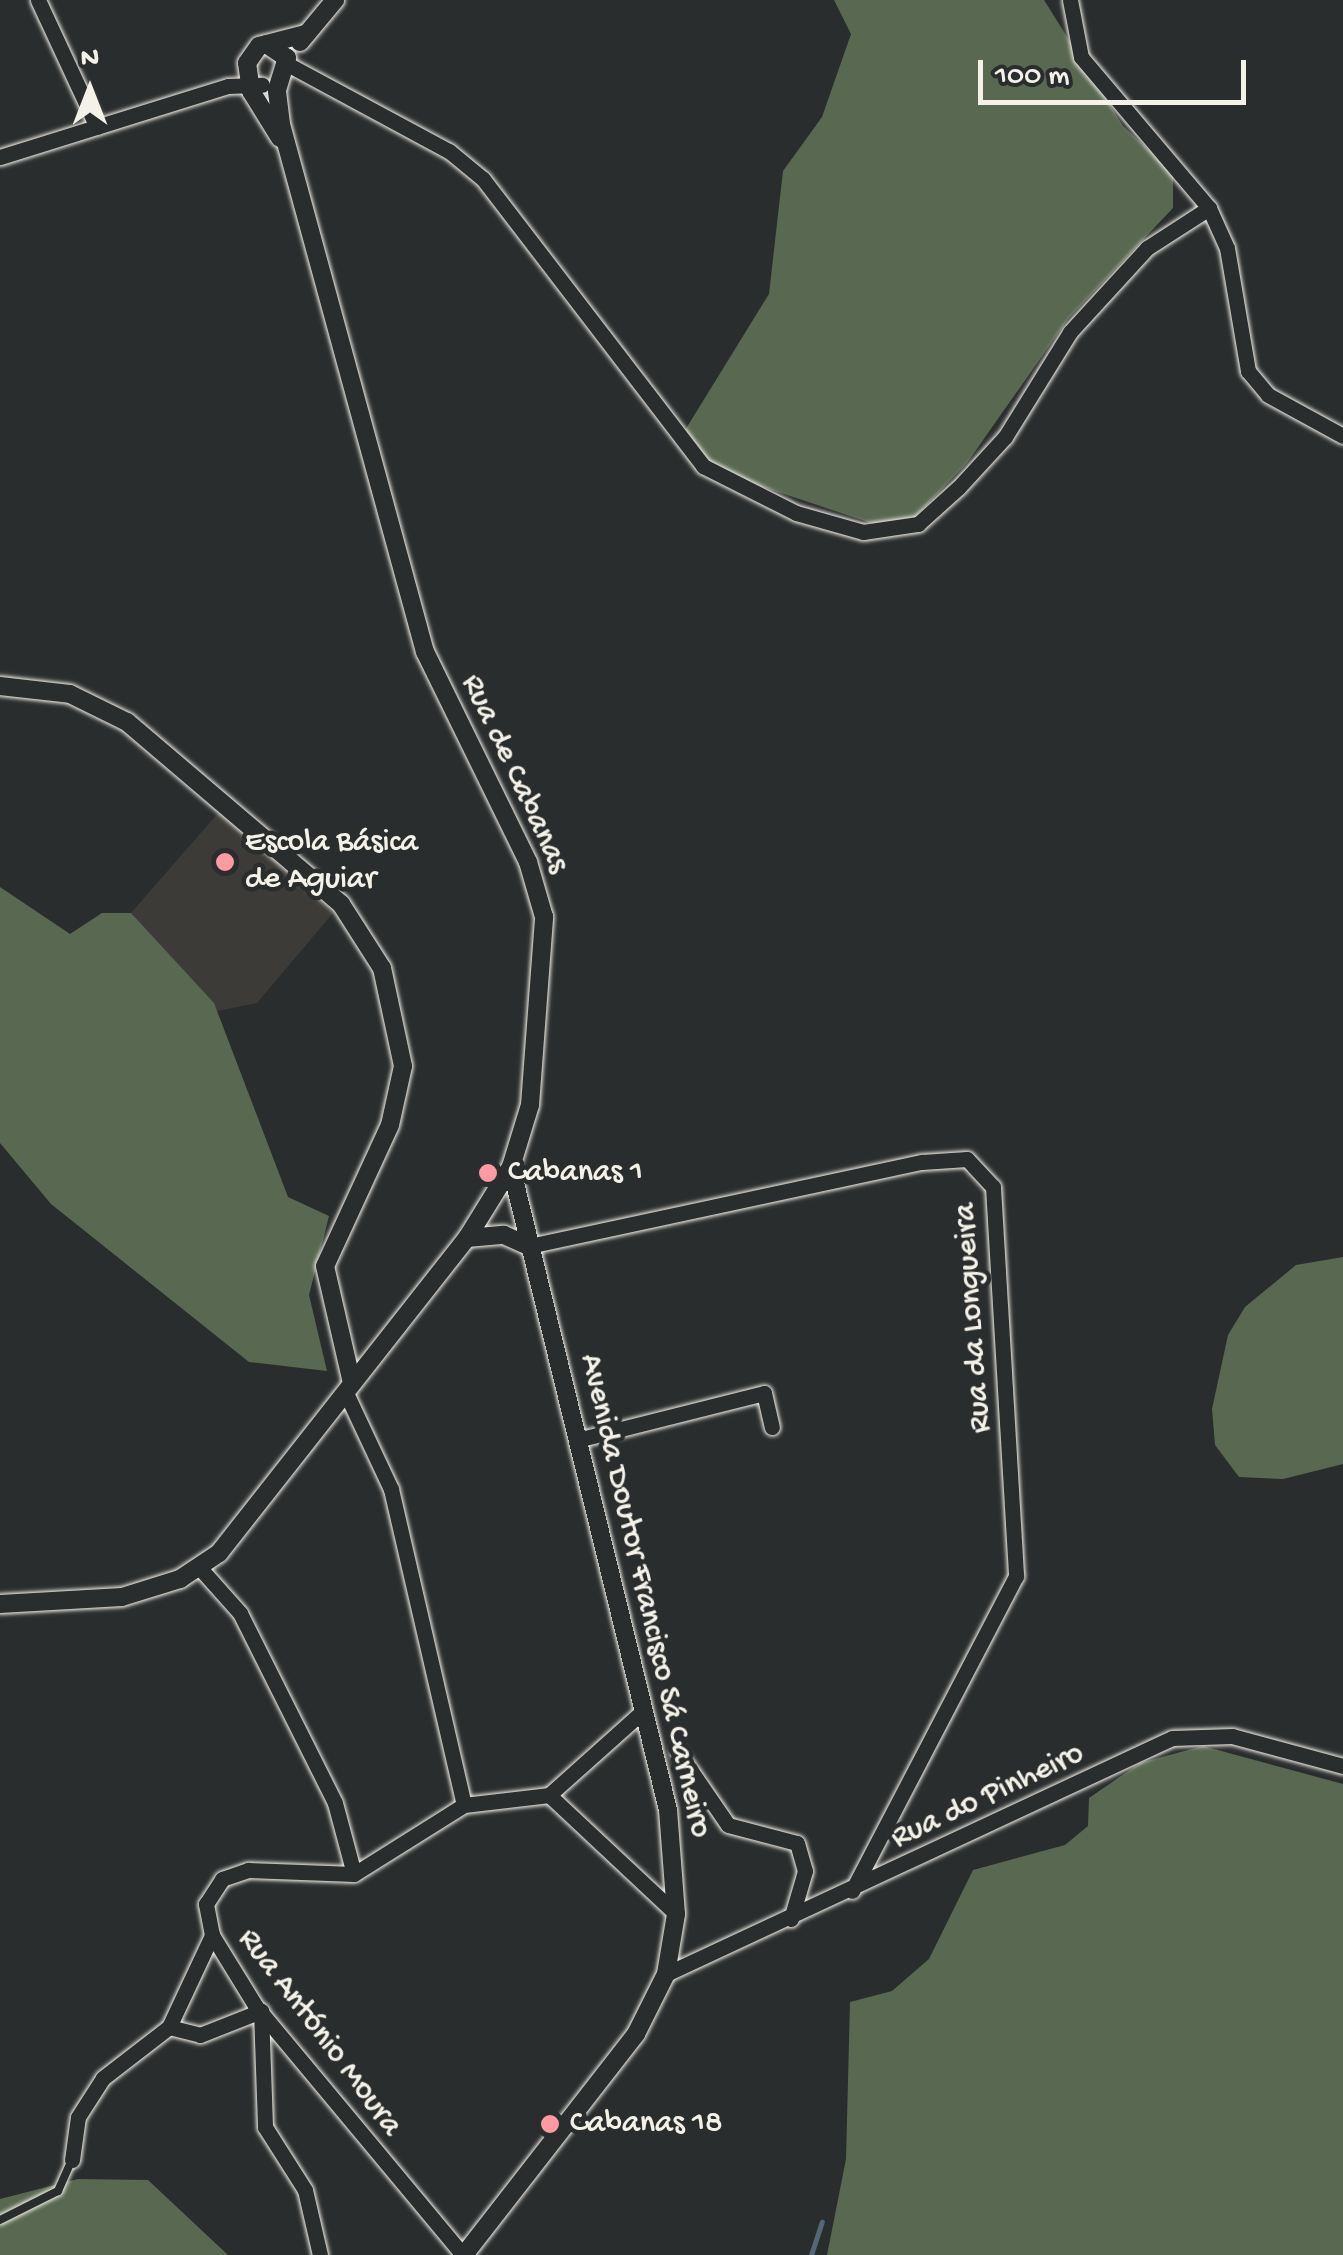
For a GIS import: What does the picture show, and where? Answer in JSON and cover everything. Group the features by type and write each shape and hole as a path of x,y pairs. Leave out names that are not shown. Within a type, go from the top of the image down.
{"street":[{"path":"38,0 97,127"},
{"path":"267,76 334,0"},
{"path":"1070,0 1081,57 1209,208 1227,248 1248,372 1268,395 1343,436"},
{"path":"266,44 305,34"},
{"path":"266,44 267,76"},
{"path":"266,44 267,76"},
{"path":"0,158 267,76 310,81 449,151 483,179 660,421 702,466 745,491 863,532 906,529 1005,438 1070,332 1147,248 1209,208"},
{"name":"Rua de Cabanas","path":"267,76 288,153"},
{"name":"Rua de Cabanas","path":"199,1568 467,1238 512,1167 540,1036 544,917 528,862 425,652 267,76"},
{"path":"0,686 70,694 128,722 342,904 382,968 403,1066 390,1124 325,1266 349,1388 391,1488 464,1805"},
{"name":"Rua da Longueira","path":"529,1246 922,1162 967,1159 993,1187 1016,1576 852,1891"},
{"name":"Avenida Doutor Francisco Sá Carneiro","path":"464,2255 636,2034 666,1974 676,1914 674,1839 512,1167"},
{"path":"467,1238 504,1234 529,1246"},
{"path":"577,1440 764,1393 772,1427"},
{"path":"0,1604 122,1596 199,1568 240,1612 335,1803 354,1874 464,1805 548,1795 644,1710"},
{"name":"Rua do Pinheiro","path":"666,1974 852,1891 1172,1738 1232,1736 1343,1766"},
{"path":"678,1752 728,1825 797,1842 806,1871 791,1919"},
{"path":"548,1795 676,1914"},
{"name":"Rua António Moura","path":"354,1874 248,1870 222,1880 206,1904 212,1935 261,2012 464,2255"},
{"path":"72,2160 78,2117 103,2078 169,2027 212,1935"},
{"path":"169,2027 200,2035 261,2012 265,2127 306,2190 320,2255"}],"lane":[{"path":"0,2220 58,2190 72,2160"}],"shaded area":[{"name":"Escola Básica de Aguiar","path":"219,812 333,913 257,1003 217,1011 131,913"}],"green space":[{"path":"834,0 1044,0 1123,126 1173,172 1173,208 1068,319 967,463 915,517 874,524 695,464 679,440 769,294 783,171 822,117 851,34"},
{"path":"0,887 70,934 102,913 131,913 214,1003 288,1197 329,1216 309,1295 327,1371 249,1362 51,1204 0,1143"},
{"path":"1343,1257 1343,1464 1283,1479 1239,1477 1215,1445 1212,1409 1228,1335 1245,1307 1296,1265"},
{"path":"1203,1746 1343,1784 1343,2255 827,2255 846,2159 850,2002 892,1991 929,1959 973,1870 1065,1845 1088,1826 1089,1798 1140,1763"},
{"path":"78,2179 148,2180 228,2255 0,2255 0,2199"}],"waterway":[{"path":"811,2255 822,2222"}],"place":[{"name":"Escola Básica de Aguiar","path":"225,862"},
{"name":"Cabanas 1","path":"488,1173"},
{"name":"Cabanas 18","path":"550,2124"}]}
